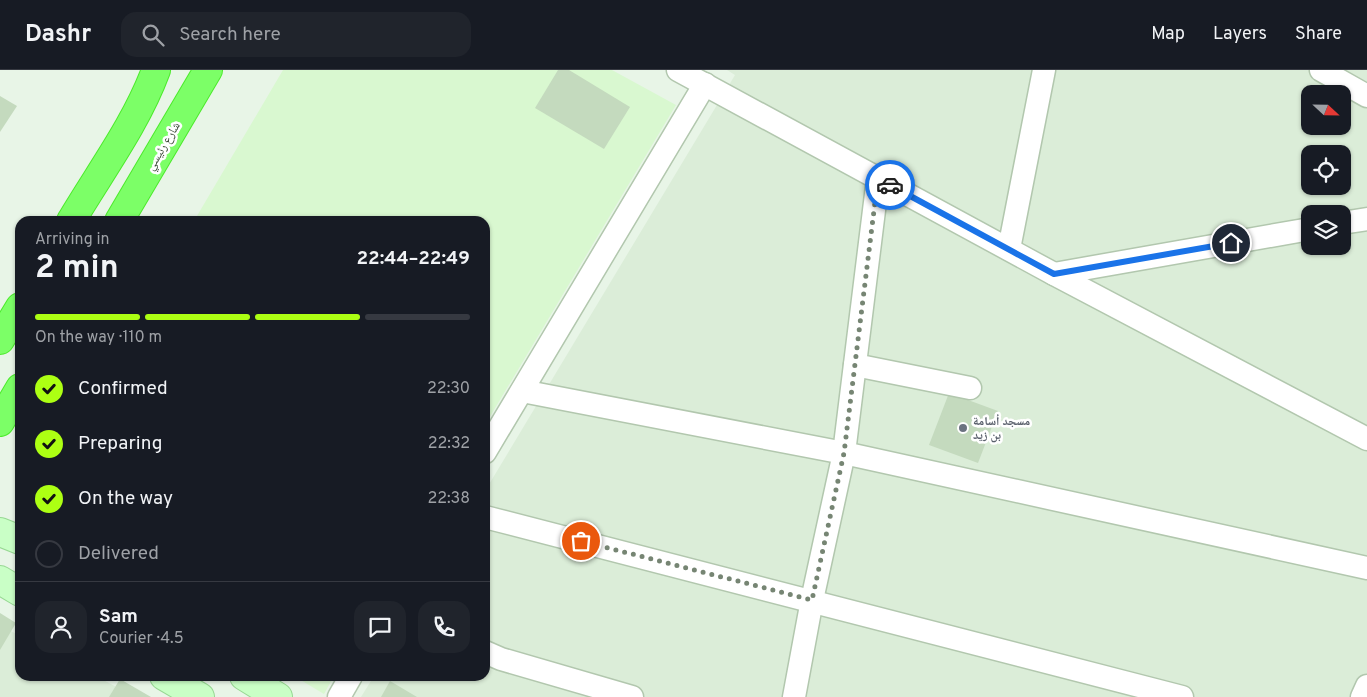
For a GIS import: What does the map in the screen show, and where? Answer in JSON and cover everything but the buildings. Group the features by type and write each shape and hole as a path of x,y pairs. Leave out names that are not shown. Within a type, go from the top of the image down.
{"highway":[{"path":"74,216 126,132 156,70"},
{"name":"شارع رئيسي","path":"121,216 208,70"},
{"path":"0,340 15,315"},
{"path":"0,422 15,396"}],"main road":[{"path":"0,532 15,538"},
{"path":"0,580 15,589"},
{"path":"173,681 200,697"},
{"path":"252,681 278,697"}],"street":[{"path":"678,70 1054,274 1367,439"},
{"path":"1009,249 1044,70"},
{"path":"1326,71 1367,96"},
{"path":"490,444 705,84"},
{"path":"794,697 812,600 844,453 878,178"},
{"path":"1351,222 1367,219"},
{"path":"1054,274 1301,231"},
{"path":"855,365 970,388"},
{"path":"522,391 844,453 1367,568"},
{"path":"490,518 1182,697"},
{"path":"490,654 632,697"},
{"path":"339,697 348,681"},
{"path":"1362,697 1367,686"}],"shaded area":[{"path":"283,70 612,70 676,105 490,417 490,216 197,216"},
{"path":"727,70 1367,70 1367,697 361,697 371,681 490,681 490,483 735,75"},
{"path":"0,625 15,633 15,681 105,681 135,697 0,697"},
{"path":"302,681 331,681 324,694"}],"way so far":[{"path":"581,541 812,600 844,453 878,178 890,185"}],"place":[{"name":"مسجد أسامة بن زيد","path":"963,428"}],"route":[{"path":"890,185 1054,274 1231,243"}]}
